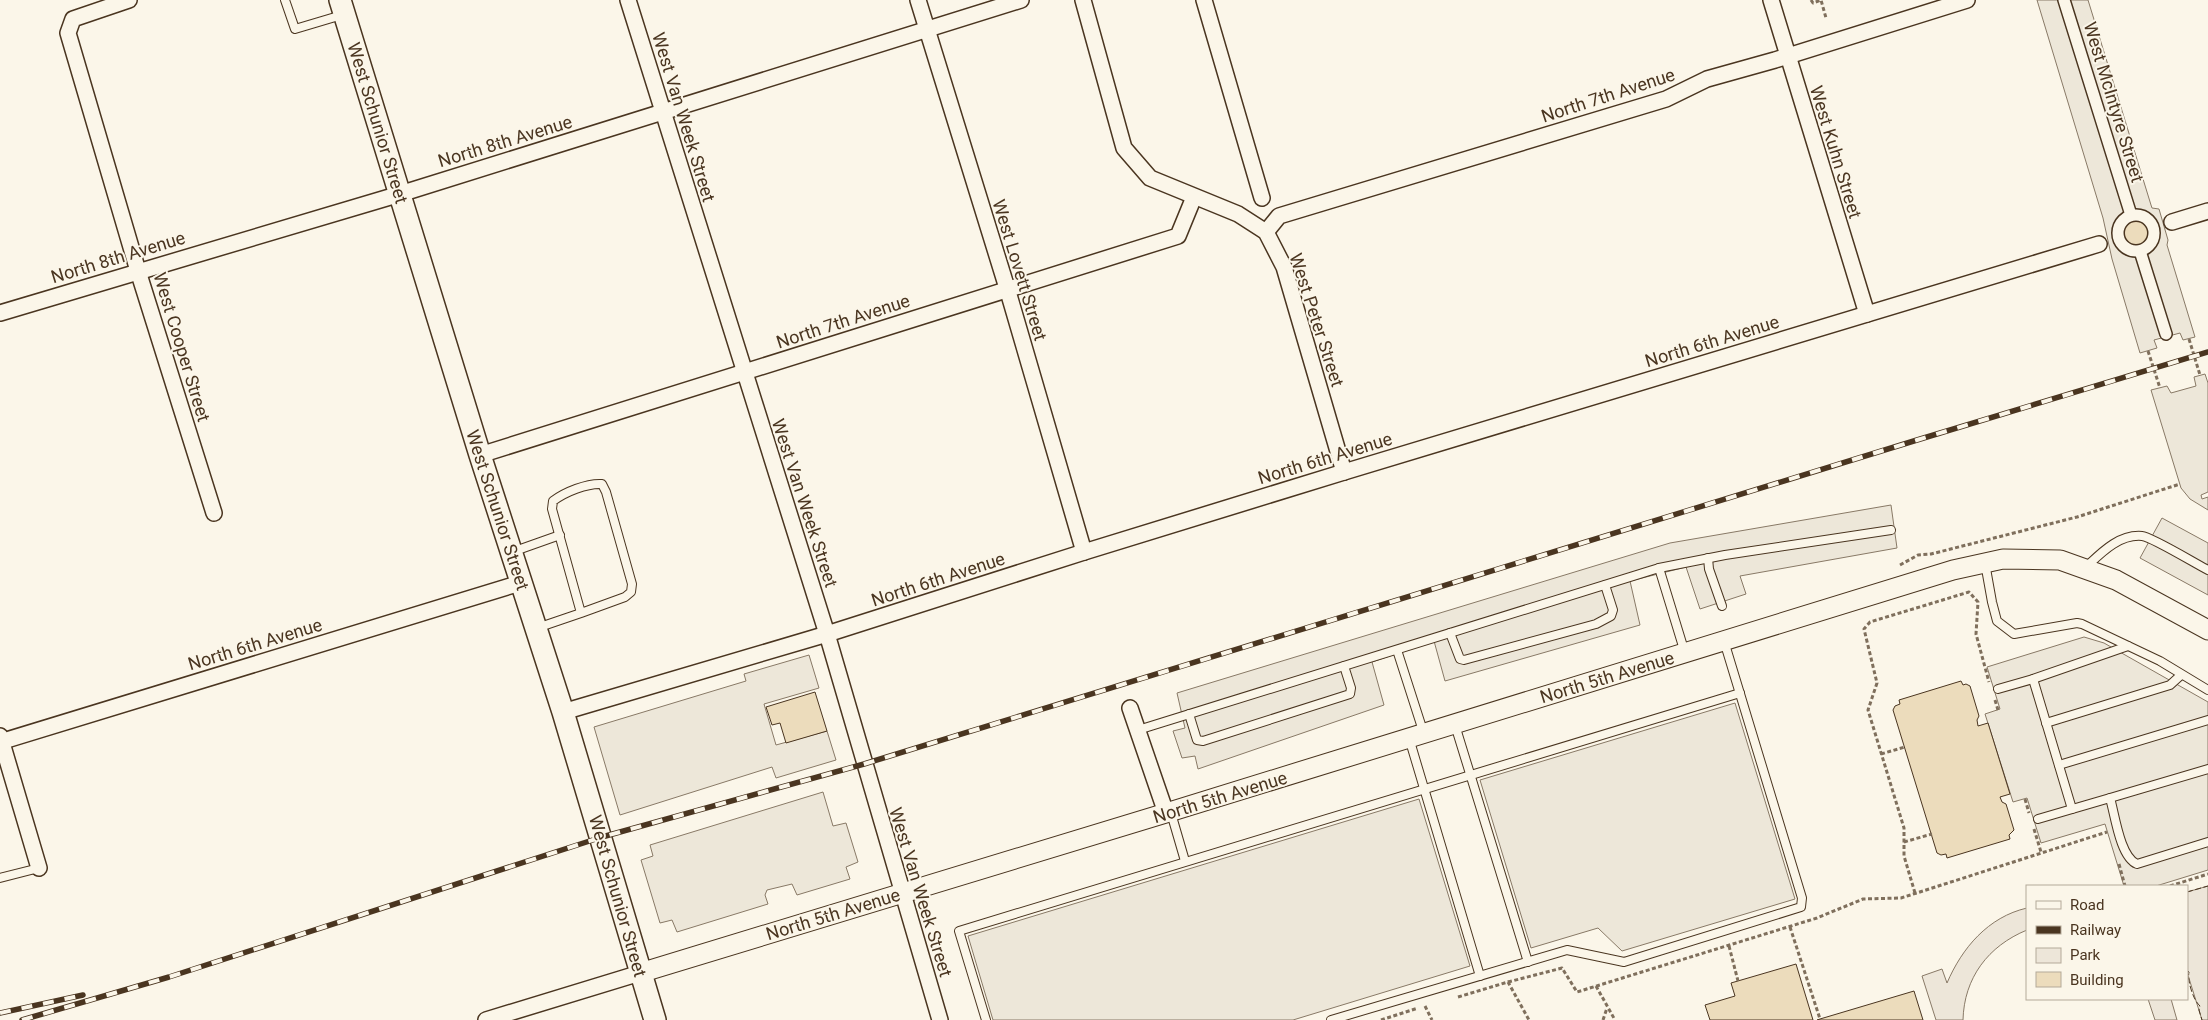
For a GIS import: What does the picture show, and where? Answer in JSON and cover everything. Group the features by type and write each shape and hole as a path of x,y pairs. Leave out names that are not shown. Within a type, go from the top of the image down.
{"main road":[{"name":"West Schunior Street","path":"342,7 480,455 520,582 537,628 602,837 655,1020"}],"street":[{"name":"West Cooper Street","path":"129,0 73,19 68,32 138,270 214,514"},
{"name":"West Van Week Street","path":"628,0 827,634 901,893 940,1020"},
{"name":"West Lovett Street","path":"918,0 1007,288 1084,552"},
{"name":"North 8th Avenue","path":"0,313 138,270 400,194 1021,0"},
{"path":"1083,0 1124,148 1150,178 1238,214 1266,232"},
{"path":"1204,0 1262,198"},
{"name":"West Kuhn Street","path":"1771,0 1786,56 1866,314"},
{"name":"North 7th Avenue","path":"1266,232 1279,216 1666,99 1707,79 1967,0"},
{"name":"West McIntyre Street","path":"2064,0 2131,215"},
{"name":"North 7th Avenue","path":"480,455 744,373 1007,288 1178,236 1194,197"},
{"path":"2153,228 2208,211"},
{"path":"2131,215 2143,216 2153,228 2152,241 2149,246 2140,251 2133,252 2127,249 2118,238 2118,228 2121,222 2131,215"},
{"name":"West Peter Street","path":"1266,232 1284,267 1344,472"},
{"path":"2099,244 2118,238"},
{"name":"North 6th Avenue","path":"563,712 827,634 1344,472 2099,244"},
{"path":"2140,251 2166,334"},
{"name":"North 5th Avenue","path":"486,1020 1168,813 1954,570 2003,559 2060,560 2116,580 2208,630"},
{"name":"North 6th Avenue","path":"1,740 520,582"},
{"path":"1130,708 1168,813"},
{"path":"1,740 39,868"}],"lane":[{"path":"285,0 295,29 342,7"},
{"path":"537,628 581,613 625,597 631,592 632,584 606,492 602,484 594,484 560,496 554,501 552,509 581,613"},
{"path":"1138,730 1660,568 1708,558 1891,530"},
{"path":"511,552 560,535"},
{"path":"2085,569 2102,552 2117,542 2131,537 2144,536 2208,570"},
{"path":"1708,558 1709,569 1722,606"},
{"path":"1985,563 1997,621 2014,634 2077,623 2128,646 2208,690"},
{"path":"1660,568 1685,653"},
{"path":"1450,633 1457,655 1460,659 1464,660 1596,624 1611,616 1613,610 1605,585"},
{"path":"1331,1020 1568,950 1624,962 1801,907 1802,898 1724,641"},
{"path":"1995,691 2128,646"},
{"path":"1398,650 1417,736 1425,788 1480,976"},
{"path":"1189,714 1197,740 1203,741 1350,694 1351,688 1344,666"},
{"path":"2046,723 2170,685 2181,674"},
{"path":"2033,679 2072,809"},
{"path":"986,1020 959,930 1740,693"},
{"path":"2059,765 2208,720"},
{"path":"1454,724 1528,962"},
{"path":"2038,820 2208,769"},
{"path":"2110,798 2125,852 2130,861 2137,864 2208,842"},
{"path":"1168,813 1185,861"},
{"path":"0,878 39,868"}],"path":[{"path":"1812,0 1813,3 1821,0 1826,18"},
{"path":"2188,338 2200,375"},
{"path":"2148,351 2160,388"},
{"path":"1900,566 1918,555 1931,554 2017,533 2180,484"},
{"path":"1915,893 1904,856 1904,828 1868,710 1877,683 1864,629 1870,622 1969,592 1978,602 1976,634 1990,683"},
{"path":"1995,691 1998,710"},
{"path":"1881,754 1905,747"},
{"path":"1904,842 1932,834"},
{"path":"2173,885 2208,874"},
{"path":"1790,926 1820,1019"},
{"path":"1729,946 1738,981"},
{"path":"1453,998 1508,982 1529,1020"},
{"path":"1596,986 1615,1020"},
{"path":"1380,1020 1435,1004"},
{"path":"1425,1006 1432,1020"},
{"path":"1603,1020 1608,1008"}],"green space":[{"path":"2208,886 2208,1020 2202,1020 2188,975 2188,892"},
{"path":"2026,908 2026,930 2001,945 1981,965 1973,977 1968,990 1963,1020 1936,1020 1922,976 1942,969 1947,983 1960,958 1978,936 1989,926 2013,912"},
{"path":"2148,1000 2171,1000 2177,1020 2155,1020"}],"shaded area":[{"path":"2037,0 2088,0 2152,208 2159,209 2168,240 2167,245 2195,337 2183,340 2180,333 2154,340 2157,348 2140,353 2112,259 2103,218","holes":["2137,219 2147,224 2150,234 2145,243 2134,246 2125,241 2122,232 2127,222"]},
{"path":"2205,374 2208,383 2208,492 2201,495 2202,499 2208,497 2208,510 2190,499 2181,488 2151,390 2167,386 2171,393 2196,386 2194,377"},
{"path":"1891,505 1897,548 1740,576 1746,594 1700,609 1686,567 1630,581 1640,625 1445,681 1434,641 1372,662 1384,705 1198,769 1195,756 1182,758 1173,731 1185,728 1177,693 1670,543"},
{"path":"2162,518 2208,543 2208,595 2140,558"},
{"path":"2084,637 2104,643 2208,702 2208,870 2159,885 2124,885 2105,824 2041,843 2027,798 2013,802 1985,714 2000,709 1987,667"},
{"path":"809,655 819,688 764,704 776,745 827,731 836,760 776,778 772,767 620,815 594,727 746,681 744,674"},
{"path":"1735,703 1795,899 1622,951 1598,928 1531,948 1480,780"},
{"path":"823,792 833,826 846,823 858,862 846,867 850,879 797,895 792,884 767,890 765,895 768,904 677,932 672,920 660,923 641,860 653,856 650,845"},
{"path":"1419,799 1470,966 1293,1020 993,1020 968,936"}],"building":[{"path":"2136,220 2145,224 2149,233 2145,242 2136,246 2127,242 2123,233 2127,224"},
{"path":"1961,681 1963,685 1970,686 1979,716 1977,720 1978,726 1988,723 2010,794 2000,797 2002,802 2006,804 2014,830 2009,835 2010,839 1947,858 1946,854 1941,855 1937,853 1893,710 1895,706 1900,704 1899,700"},
{"path":"815,692 827,731 786,743 780,723 772,725 766,707"},
{"path":"1796,964 1813,1020 1710,1020 1705,1005 1735,996 1731,983"},
{"path":"1914,991 1923,1020 1817,1020 1820,1019"}],"railway":[{"path":"22,1020 169,977 602,837 864,764 2208,352"},
{"path":"0,1013 83,995"}],"fence":[{"path":"2188,892 2208,886"},
{"path":"2188,971 2191,990 2200,1006 2199,1010 2202,1020"}]}
